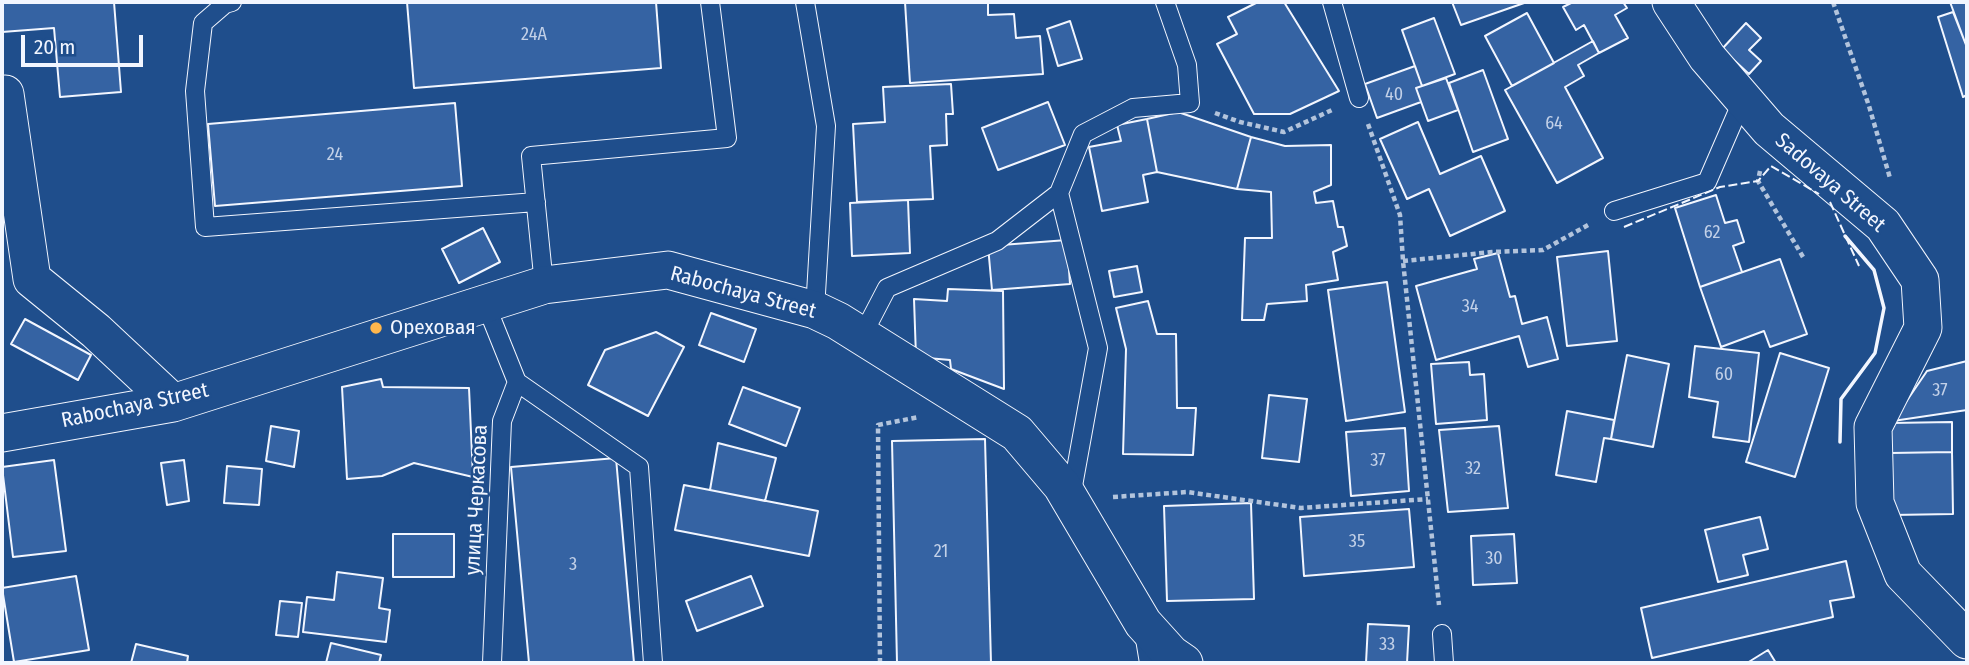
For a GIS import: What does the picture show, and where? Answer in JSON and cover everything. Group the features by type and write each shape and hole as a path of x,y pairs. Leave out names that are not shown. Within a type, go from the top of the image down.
{"street":[{"name":"Sadovaya Street","path":"1671,2 1707,57 1769,129 1883,225 1920,280 1923,328 1873,427 1875,503 1903,574 1959,644"},
{"path":"5,94 32,279 96,331 173,403"},
{"name":"Rabochaya Street","path":"2,433 173,403 544,285 668,270 815,310 862,336 1017,433 1062,486 1143,623 1171,654 1184,663"}],"lane":[{"path":"233,2 202,23 195,90 205,227 536,202"},
{"path":"544,285 531,156 727,138 710,2"},
{"path":"805,2 826,127 815,310"},
{"path":"862,336 887,288 997,241 1059,193 1083,134 1133,108 1190,103 1187,65 1165,2"},
{"path":"1332,2 1359,98"},
{"path":"1614,211 1707,182 1743,99"},
{"path":"1059,193 1098,348 1070,500"},
{"path":"486,305 517,382 639,467 653,663"},
{"name":"улица Черкасова","path":"492,663 502,421 517,382"},
{"path":"1143,623 1149,663"},
{"path":"1442,634 1444,663"}],"path":[{"path":"1833,2 1893,186"},
{"path":"1190,103 1240,122 1284,132 1359,98 1400,215 1442,634"},
{"path":"1769,129 1758,181 1803,257"},
{"path":"1403,261 1543,250 1614,211"},
{"path":"880,663 878,425 924,416 946,391"},
{"path":"1070,500 1187,492 1301,508 1428,499"}],"building":[{"path":"2,2 114,2 121,92 60,97 54,28 2,32"},
{"path":"407,2 656,2 661,68 414,88"},
{"path":"905,2 988,2 988,15 1014,14 1016,38 1040,36 1043,74 910,83"},
{"path":"1258,2 1284,2 1339,91 1290,114 1254,114 1217,44 1237,34 1228,17"},
{"path":"1452,2 1527,2 1461,25"},
{"path":"1573,2 1623,2 1627,8 1615,15 1628,38 1599,53 1584,25 1576,30 1563,7"},
{"path":"1950,2 1967,2 1966,45"},
{"path":"1953,12 1967,44 1967,95 1963,97 1938,17"},
{"path":"1527,13 1554,63 1512,86 1485,36"},
{"path":"1434,18 1455,74 1422,86 1402,30"},
{"path":"1070,21 1082,59 1058,66 1047,29"},
{"path":"1746,23 1761,38 1749,50 1761,61 1749,74 1722,49"},
{"path":"1593,41 1599,53 1578,65 1584,76 1565,87 1603,158 1557,183 1505,90"},
{"path":"1415,66 1422,86 1416,88 1421,102 1377,118 1365,84"},
{"path":"1483,70 1508,139 1473,152 1449,83"},
{"path":"1446,78 1458,110 1428,121 1416,88"},
{"path":"951,84 953,114 946,114 947,145 930,146 933,199 857,202 853,124 885,122 883,87"},
{"path":"1048,102 1065,145 998,170 982,128"},
{"path":"455,103 462,186 215,206 208,124"},
{"path":"1178,112 1251,137 1237,189 1157,172 1147,119"},
{"path":"1147,119 1157,172 1143,175 1148,202 1102,211 1089,147 1121,141 1117,125"},
{"path":"1418,122 1440,174 1481,156 1505,211 1450,236 1429,189 1407,199 1380,139"},
{"path":"1251,137 1285,146 1331,145 1331,185 1314,192 1316,203 1333,201 1338,227 1343,227 1347,246 1333,252 1338,280 1306,285 1307,301 1267,304 1264,320 1242,320 1245,238 1272,238 1271,192 1237,189"},
{"path":"1716,195 1725,223 1737,220 1744,242 1733,246 1742,272 1700,287 1675,208"},
{"path":"908,200 910,253 852,256 850,203"},
{"path":"483,228 500,262 459,283 442,249"},
{"path":"1067,240 1070,284 992,290 988,246"},
{"path":"1608,251 1617,341 1567,346 1557,257"},
{"path":"1498,253 1510,297 1515,296 1522,324 1547,317 1558,359 1528,367 1519,336 1436,360 1416,286 1477,269 1474,259"},
{"path":"1780,259 1807,334 1770,347 1764,331 1721,347 1700,287"},
{"path":"1137,266 1142,292 1114,297 1109,271"},
{"path":"1387,282 1405,412 1346,421 1328,290"},
{"path":"948,289 1003,291 1004,389 951,369 950,360 916,357 914,299 947,301"},
{"path":"1148,301 1157,334 1176,334 1177,408 1196,408 1193,455 1123,454 1126,349 1116,308"},
{"path":"711,313 756,329 744,362 699,345"},
{"path":"25,319 91,355 78,380 11,344"},
{"path":"656,332 684,347 648,416 588,385 605,350"},
{"path":"1695,346 1759,353 1749,442 1713,437 1718,402 1689,397"},
{"path":"1780,353 1829,368 1795,477 1746,462"},
{"path":"1627,355 1669,364 1653,447 1611,439"},
{"path":"1967,361 1967,410 1893,421 1927,371"},
{"path":"1469,362 1470,375 1484,374 1487,420 1436,424 1431,364"},
{"path":"381,379 383,387 469,388 473,477 414,463 382,476 347,479 342,387"},
{"path":"743,387 800,408 786,446 729,424"},
{"path":"1269,395 1307,399 1299,462 1262,458"},
{"path":"1567,411 1614,420 1611,439 1604,438 1596,482 1556,475"},
{"path":"1952,422 1952,452 1891,453 1891,423"},
{"path":"271,426 299,431 294,467 266,461"},
{"path":"1499,426 1508,508 1448,512 1439,430"},
{"path":"1405,428 1409,491 1351,496 1346,432"},
{"path":"985,439 991,663 897,663 892,441"},
{"path":"718,443 776,458 765,501 710,490"},
{"path":"1952,452 1953,514 1892,515 1891,453"},
{"path":"616,458 634,663 529,663 511,467"},
{"path":"54,460 66,551 13,557 2,467"},
{"path":"184,460 189,501 167,505 161,463"},
{"path":"227,466 262,469 259,505 224,503"},
{"path":"684,485 818,511 809,556 675,530"},
{"path":"1251,503 1254,599 1167,601 1164,506"},
{"path":"1409,509 1414,567 1304,576 1300,517"},
{"path":"1760,517 1768,549 1743,555 1748,575 1718,582 1705,530"},
{"path":"393,534 454,534 454,577 393,577"},
{"path":"1514,534 1517,583 1473,585 1471,536"},
{"path":"1846,561 1854,597 1830,601 1833,617 1652,658 1641,608"},
{"path":"337,572 383,578 379,608 390,610 386,642 303,632 307,597 334,600"},
{"path":"76,576 89,650 14,662 2,588"},
{"path":"751,576 763,606 697,631 686,601"},
{"path":"280,601 302,603 298,637 276,635"},
{"path":"1368,624 1409,626 1407,663 1366,663"},
{"path":"331,643 381,655 379,663 326,663"},
{"path":"136,644 188,656 187,663 131,663"},
{"path":"1768,650 1776,663 1747,663"}],"fence":[{"path":"1624,227 1720,187 1758,181 1771,166 1819,194"},
{"path":"1830,202 1859,266"}],"wall":[{"path":"1840,442 1841,399 1875,353 1884,308 1874,270 1845,236"}],"place":[{"name":"Ореховая","path":"376,328"}]}
